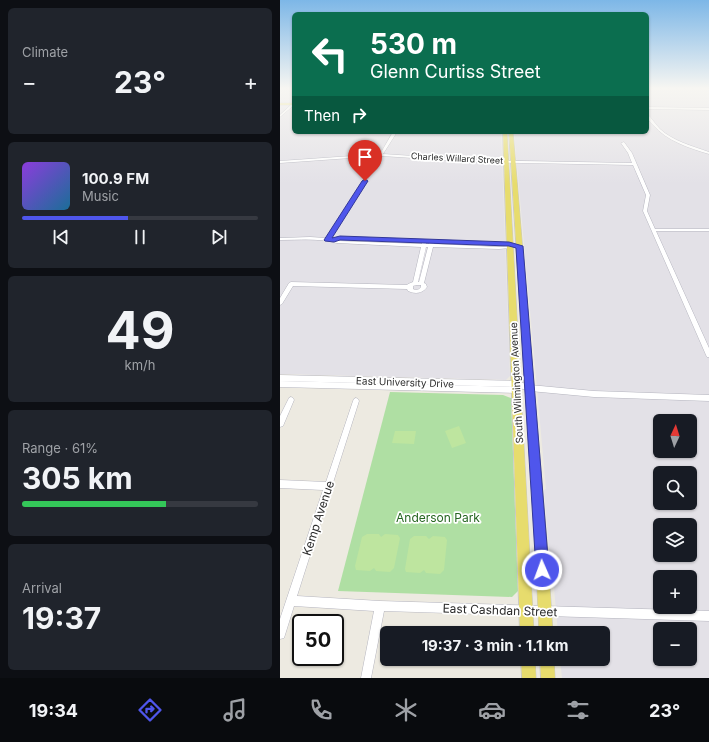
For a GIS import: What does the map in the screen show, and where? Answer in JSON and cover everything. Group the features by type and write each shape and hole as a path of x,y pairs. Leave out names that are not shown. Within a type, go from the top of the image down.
{"main road":[{"name":"South Wilmington Avenue","path":"505,134 527,626"},
{"name":"South Wilmington Avenue","path":"511,134 541,542 545,626"},
{"path":"528,666 529,678"},
{"path":"547,666 548,678"}],"street":[{"path":"651,121 659,131 669,138 709,153"},
{"path":"327,240 394,134"},
{"path":"623,143 635,164 648,195 646,211 709,355"},
{"name":"Charles Willard Street","path":"280,162 382,155 475,161 635,164"},
{"path":"654,230 709,230"},
{"path":"280,239 334,240 337,242 519,246"},
{"path":"418,283 424,243"},
{"path":"280,303 291,284 409,287 418,283 431,243"},
{"path":"409,287 410,290 418,292 424,288 418,283"},
{"name":"East University Drive","path":"280,378 516,387 628,396 709,398"},
{"name":"East University Drive","path":"280,384 516,387"},
{"path":"280,424 291,400"},
{"name":"Kemp Avenue","path":"280,634 356,401"},
{"path":"280,484 328,486"},
{"name":"East Cashdan Street","path":"292,601 380,606 709,616"},
{"path":"366,678 380,606"}],"shaded area":[{"path":"280,121 292,121 292,134 501,134 510,376 506,380 280,374"},
{"path":"649,121 709,121 709,678 562,678 561,666 610,666 610,626 557,626 554,588 552,585 544,490 546,489 514,134 649,134"}],"green space":[{"name":"Anderson Park","path":"390,392 503,395 511,398 518,591 512,597 338,591"},
{"path":"459,426 466,443 452,448 445,431"},
{"path":"395,431 416,431 414,444 392,443"},
{"path":"367,534 379,534 381,537 385,534 398,535 400,538 394,568 390,572 376,571 374,568 370,571 356,570 355,566 362,537"},
{"path":"414,536 426,536 429,539 433,536 445,537 447,540 444,570 440,574 426,573 424,570 420,573 406,572 405,569 410,539"}],"route":[{"path":"365,181 327,240 340,238 509,244 519,246 535,453 542,570"}]}
